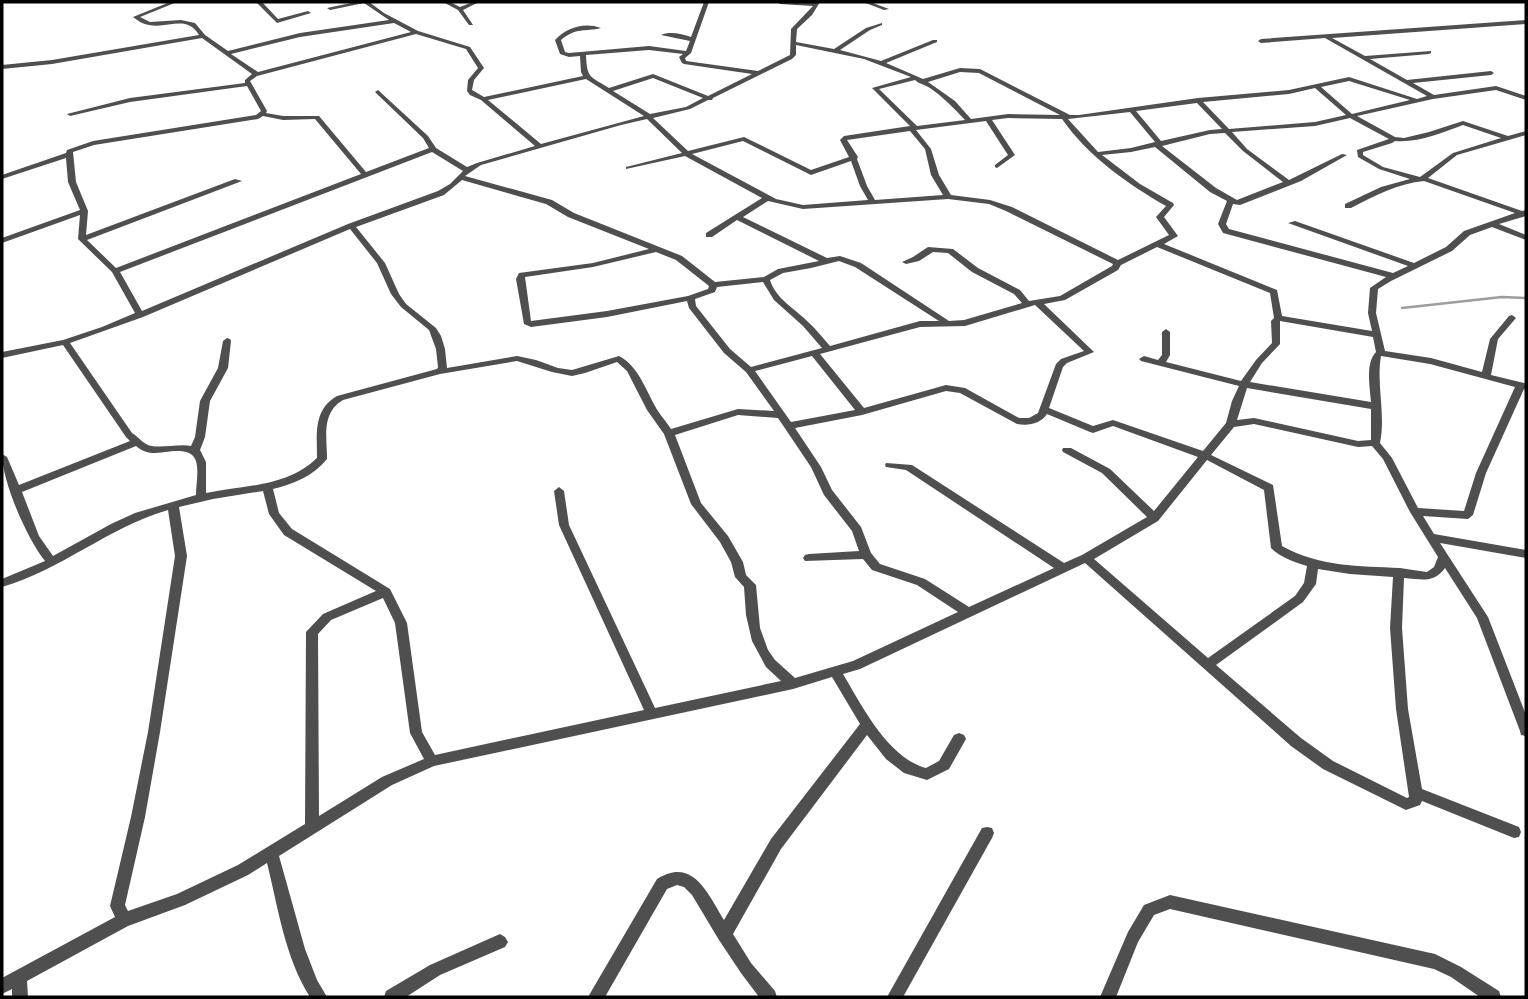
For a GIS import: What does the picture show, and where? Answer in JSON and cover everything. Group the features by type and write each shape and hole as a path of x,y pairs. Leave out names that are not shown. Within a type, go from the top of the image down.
{"street":[{"path":"174,2 136,17 150,24 190,22 203,36 257,74 255,75"},
{"path":"258,2 277,21 308,13"},
{"path":"330,8 365,2 416,32 468,48 481,68 471,80 469,90 539,146"},
{"path":"446,2 460,9 471,24"},
{"path":"460,9 478,2"},
{"path":"706,2 688,52 682,57 684,62 757,73"},
{"path":"780,2 818,3"},
{"path":"866,2 886,9"},
{"path":"2,355 65,342 140,315 351,226 449,189 463,173 539,146 688,108 710,99 790,58 794,29 818,3"},
{"path":"227,53 300,36 394,21"},
{"path":"1261,41 1526,22"},
{"path":"835,51 867,29 880,24"},
{"path":"598,28 576,28 559,37 563,55 649,48 688,52"},
{"path":"262,114 264,111 247,79 416,32"},
{"path":"664,35 693,40"},
{"path":"2,67 52,62 203,36"},
{"path":"1325,36 1433,97"},
{"path":"881,63 935,41"},
{"path":"794,43 881,63 950,99 968,120"},
{"path":"1362,58 1429,52"},
{"path":"583,54 587,77 649,117 687,153 767,198 803,207 948,197 990,202 1118,263"},
{"path":"748,370 920,324 965,323 1077,292 1115,268 1118,263 1175,235 1160,217 1170,205 1138,186 1096,154 1068,118 980,71 960,70 875,88 913,128 928,149 935,175 948,197"},
{"path":"1404,82 1491,73"},
{"path":"609,90 653,76 710,99"},
{"path":"483,99 587,77"},
{"path":"872,201 863,189 855,158 843,140 846,136 1009,116 1068,118 1317,87 1342,80 1356,80 1418,101"},
{"path":"70,114 130,100 248,84"},
{"path":"1317,87 1351,116 1393,139"},
{"path":"1096,154 1225,130 1291,127 1433,97 1496,88 1526,98"},
{"path":"378,92 426,137 433,149 463,173 549,202 571,215 679,258 712,285 766,279 785,267 806,268 840,258 858,265 948,323"},
{"path":"1198,100 1245,150 1289,183"},
{"path":"1132,110 1171,159 1237,203 1289,183 1344,155"},
{"path":"140,315 115,271 82,239 84,211 72,182 68,155 71,148 252,118 262,114 283,118 317,117 365,175"},
{"path":"988,118 1012,155 997,166"},
{"path":"1508,138 1463,122 1431,135 1393,139 1359,151 1360,156 1381,168 1525,213"},
{"path":"1348,206 1384,189 1421,179 1455,154 1526,133"},
{"path":"628,169 744,139 811,173 855,158"},
{"path":"115,271 433,149"},
{"path":"2,177 68,155"},
{"path":"82,239 238,181"},
{"path":"709,235 767,198"},
{"path":"1231,201 1222,224 1226,231 1393,276"},
{"path":"2,241 84,211"},
{"path":"1381,353 1372,313 1374,288 1393,276 1449,250 1467,233 1525,213"},
{"path":"737,217 827,261"},
{"path":"1292,223 1415,266"},
{"path":"1495,225 1526,238"},
{"path":"351,226 384,267 395,293 408,309 434,328 441,342 443,367 440,371"},
{"path":"2,986 124,920 180,900 243,870 387,781 432,761 793,684 856,665 1064,569 1154,518 1231,424 1235,402 1243,384 1276,344 1275,321 1278,318 1274,292 1158,244"},
{"path":"658,249 593,265 522,275 520,279 527,322 539,325 690,299 712,290 712,285"},
{"path":"789,426 862,411 946,388 962,390 1017,421 1027,423 1035,421 1044,409 1059,366 1064,361 1090,352 1089,348 1017,292 975,270 950,251 930,249 916,259 906,262"},
{"path":"766,279 773,294 807,325 828,349"},
{"path":"690,299 692,306 727,351 748,370 789,426 816,467 828,492 857,530 866,555 876,567 921,582 967,612"},
{"path":"1278,318 1377,335"},
{"path":"1486,377 1494,339 1512,318"},
{"path":"1161,363 1166,355 1166,332"},
{"path":"194,452 200,437 205,401 223,368 227,341"},
{"path":"65,342 129,435 137,442 148,449 187,449 201,459 201,498"},
{"path":"1415,512 1468,515 1481,473 1523,386 1405,355 1381,353 1377,355 1374,366 1377,431 1375,443 1387,458 1415,512 1482,617 1526,731"},
{"path":"815,354 862,411"},
{"path":"2,583 133,518 201,498 267,486 309,472 322,458 322,417 332,401 440,371 449,373 462,366 522,358 573,373 619,359 631,370 652,410 669,433 696,504 724,539 737,562 741,577 750,585 751,614 765,657 774,671 793,684"},
{"path":"1144,359 1243,384 1374,405"},
{"path":"1044,409 1088,429 1096,430 1112,423 1206,456 1269,488 1278,548 1313,566 1429,576 1439,569 1443,557"},
{"path":"669,433 738,412 780,415"},
{"path":"1231,424 1254,421 1358,444 1375,443"},
{"path":"18,490 137,442"},
{"path":"1067,450 1107,471 1154,518"},
{"path":"2,457 18,490 20,507 34,538 51,561"},
{"path":"890,465 908,467 1064,569"},
{"path":"267,486 274,514 288,532 386,592 401,623 416,733 432,761"},
{"path":"559,491 564,525 652,715"},
{"path":"124,920 117,906 154,732 181,556 173,505"},
{"path":"1431,537 1526,554"},
{"path":"809,558 866,555"},
{"path":"1086,558 1296,742 1328,765 1406,804 1415,801 1416,793 1402,709 1396,628 1399,572"},
{"path":"1207,665 1299,599 1310,584 1313,566"},
{"path":"312,825 312,632 327,617 386,592"},
{"path":"835,671 867,725 891,757 917,772 928,774 939,770 952,758 959,739"},
{"path":"724,935 776,844 867,725"},
{"path":"1416,793 1514,832"},
{"path":"895,997 987,833"},
{"path":"271,852 304,969 319,997"},
{"path":"596,997 662,884 671,877 688,879 769,997"},
{"path":"1108,997 1133,937 1149,910 1170,902 1435,962 1456,972 1493,997"},
{"path":"392,997 435,970 500,942"},
{"path":"19,976 20,997"}],"waterway":[{"path":"1402,308 1502,297 1526,298"}]}
